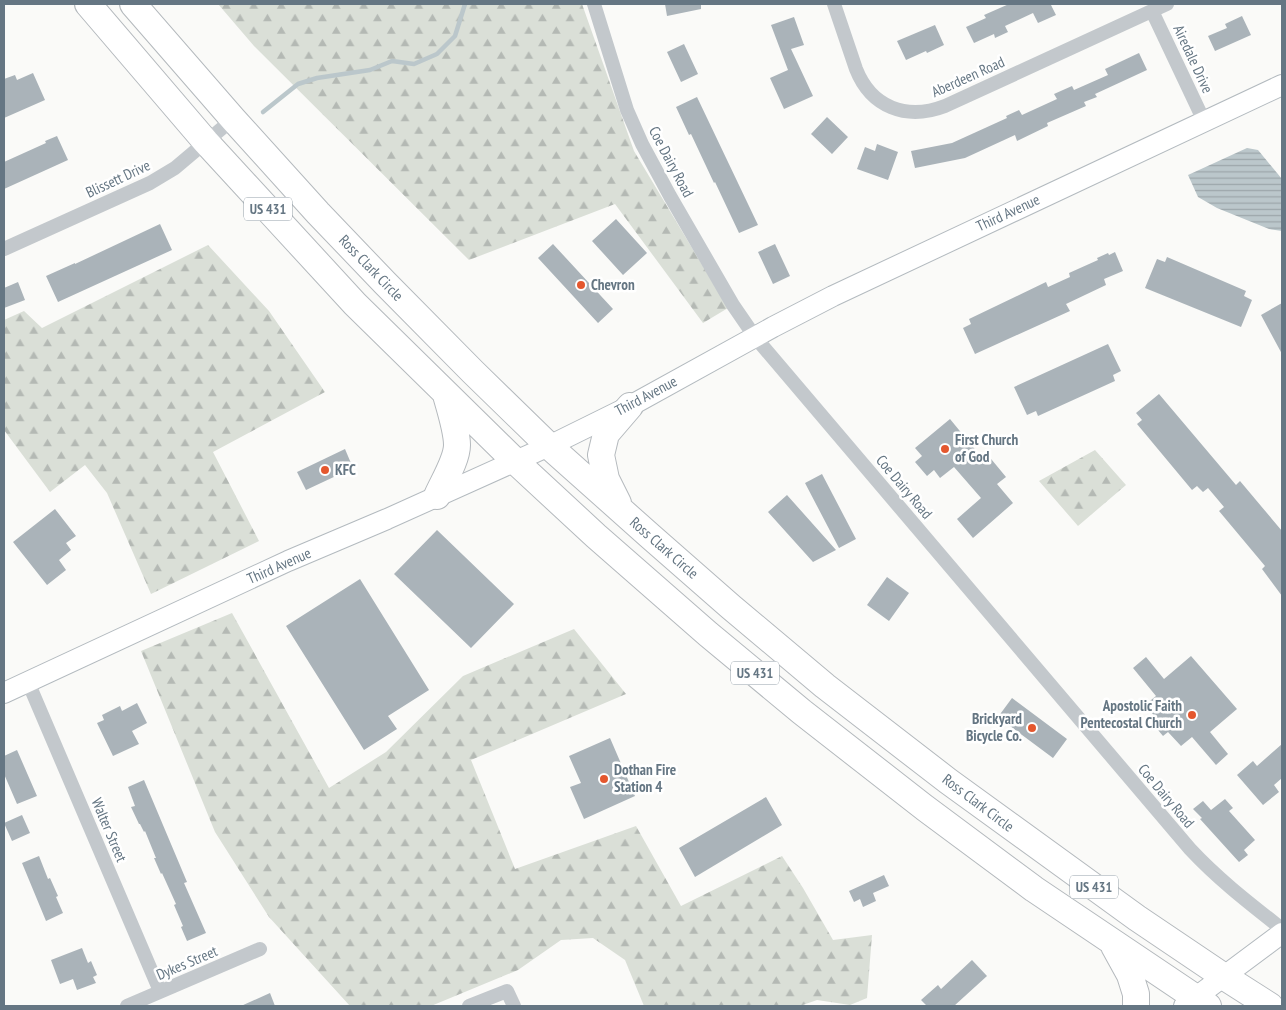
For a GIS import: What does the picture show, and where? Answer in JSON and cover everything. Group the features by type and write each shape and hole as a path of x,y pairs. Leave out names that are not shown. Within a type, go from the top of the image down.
{"highway":[{"name":"US 431","path":"88,4 206,142 355,304 446,395 596,536 802,712 1034,889 1196,1003"},
{"name":"Ross Clark Circle","path":"133,4 233,119 318,213 385,283 549,446 621,511 825,686 940,775 1137,918 1270,1006"},
{"path":"437,496 451,466 457,446 446,395"},
{"path":"621,511 606,479 601,455 606,434 630,406"},
{"path":"802,712 825,686"},
{"path":"1113,943 1130,975 1136,994 1136,1006"}],"street":[{"name":"Coe Dairy Road","path":"594,4 627,110 642,144 733,305 755,337 1190,849 1228,886 1282,931"},
{"name":"Aberdeen Road","path":"834,4 860,79 872,95 881,102 900,111 912,113 934,110 944,106 1167,4"},
{"name":"Airedale Drive","path":"1152,11 1204,121"},
{"name":"Third Avenue","path":"4,693 288,561 549,446 630,406 833,296 1282,85"},
{"name":"Blissett Drive","path":"4,249 150,183 175,168 233,119"},
{"name":"Walter Street","path":"28,682 160,992"},
{"path":"1196,1003 1223,976 1282,931"},
{"name":"Dykes Street","path":"127,1006 260,949"},
{"path":"469,1006 507,991 514,1006"}],"green space":[{"path":"218,4 582,4 634,151 728,308 703,323 615,204 469,260 254,46"},
{"path":"208,245 269,311 325,392 213,452 259,541 151,594 107,493 85,465 50,492 4,430 4,320 24,311 42,328"},
{"path":"1095,450 1126,485 1078,526 1039,481"},
{"path":"232,613 329,788 386,752 463,676 574,629 626,694 471,760 515,869 636,826 681,906 782,856 833,940 872,935 867,998 850,1005 817,1000 800,1006 644,1006 625,960 593,938 561,940 518,970 431,1006 350,1006 269,917 215,832 141,651"}],"shaded area":[{"path":"1247,148 1258,150 1282,179 1282,231 1269,229 1217,208 1198,197 1188,175"}],"building":[{"path":"665,4 701,4 701,9 667,16"},
{"path":"1009,4 1053,4 1051,5 1056,15 1038,23 1033,13 1005,26 1008,32 995,38 994,34 974,43 966,27 986,18 984,15"},
{"path":"1242,16 1251,35 1215,51 1208,36 1227,28 1225,24"},
{"path":"794,17 804,45 791,49 813,96 784,109 770,78 788,70 771,25"},
{"path":"935,25 944,45 906,60 897,41"},
{"path":"684,44 698,74 681,82 667,52"},
{"path":"1139,53 1147,70 1095,94 1097,97 1084,102 1086,106 1047,123 1048,126 1017,141 1015,135 965,158 915,168 911,151 952,143 1007,118 1006,116 1019,110 1022,115 1057,99 1054,94 1072,86 1074,90 1108,75 1105,69"},
{"path":"33,73 45,100 4,118 4,79 15,75 17,80"},
{"path":"697,97 758,225 739,233 676,107"},
{"path":"827,117 848,137 832,154 811,134"},
{"path":"57,136 68,160 4,189 4,162"},
{"path":"877,144 898,152 888,180 857,169 865,147 875,151"},
{"path":"616,219 647,253 623,275 592,241"},
{"path":"160,224 172,250 58,302 46,276"},
{"path":"553,244 613,309 598,323 538,258"},
{"path":"775,244 790,276 773,284 758,252"},
{"path":"1115,252 1123,271 1104,279 1106,285 1066,304 1070,311 975,354 963,328 971,324 969,319 1046,282 1048,287 1070,277 1069,273 1098,260 1097,258"},
{"path":"1167,257 1246,291 1244,296 1252,300 1241,327 1145,288 1157,259 1165,262"},
{"path":"18,282 25,300 4,308 4,288"},
{"path":"1282,303 1282,354 1261,315"},
{"path":"1108,344 1121,371 1113,375 1115,381 1038,416 1036,411 1027,415 1014,387"},
{"path":"1159,394 1236,485 1240,481 1282,531 1282,596 1262,569 1265,566 1219,511 1224,507 1208,488 1203,492 1197,486 1192,490 1137,424 1142,420 1136,413"},
{"path":"950,419 982,458 987,454 1006,477 997,484 1013,503 973,538 957,519 981,498 954,467 940,478 934,470 927,476 915,462 922,456 915,448"},
{"name":"KFC","path":"345,449 353,468 306,490 297,472"},
{"path":"822,474 856,539 839,548 805,483"},
{"path":"787,495 836,550 813,562 768,512"},
{"path":"55,509 76,536 66,543 71,550 59,560 66,570 47,585 13,542"},
{"path":"437,530 514,604 471,648 394,574"},
{"path":"887,577 909,593 889,621 867,605"},
{"path":"360,579 429,690 388,716 397,729 364,750 286,626"},
{"name":"Apostolic Faith Pentecostal Church","path":"1191,656 1237,709 1210,732 1228,754 1216,765 1192,737 1181,746 1168,732 1163,736 1153,724 1158,720 1145,705 1156,696 1133,668 1146,657 1164,679"},
{"name":"Brickyard Bicycle Co.","path":"1012,698 1067,739 1053,758 998,717"},
{"path":"137,703 147,723 132,731 139,744 113,756 97,723 104,720 102,715 120,706 122,711"},
{"name":"Dothan Fire Station 4","path":"610,738 635,796 584,819 570,787 581,783 569,756"},
{"path":"1282,744 1282,778 1274,785 1279,792 1263,805 1237,775 1253,761 1257,766"},
{"path":"17,750 37,796 17,804 4,774 4,756"},
{"path":"144,780 187,882 184,883 206,933 187,941 174,905 176,904 154,858 156,858 145,831 139,824 131,807 135,806 128,787"},
{"path":"766,797 782,825 695,877 679,848"},
{"path":"1225,799 1233,808 1229,811 1255,840 1244,850 1248,855 1239,862 1193,809 1203,801 1211,810"},
{"path":"22,815 30,833 12,841 4,823"},
{"path":"39,856 48,879 50,878 58,896 56,897 63,913 46,921 22,863"},
{"path":"884,875 889,886 873,893 876,901 863,907 860,899 854,902 849,891"},
{"path":"82,948 88,963 91,961 97,975 93,977 96,983 77,990 73,979 60,984 51,960"},
{"path":"972,960 987,976 954,1006 927,1006 921,1000 938,985 941,989"},
{"path":"270,993 275,1006 241,1006"}],"waterway":[{"path":"263,112 298,84 317,78 370,70 392,61 414,64 437,54 455,36 465,4"}],"place":[{"name":"Chevron","path":"581,285"},
{"name":"First Church of God","path":"945,449"},
{"name":"KFC","path":"325,470"},
{"name":"Apostolic Faith Pentecostal Church","path":"1192,715"},
{"name":"Brickyard Bicycle Co.","path":"1032,728"},
{"name":"Dothan Fire Station 4","path":"604,779"}]}
